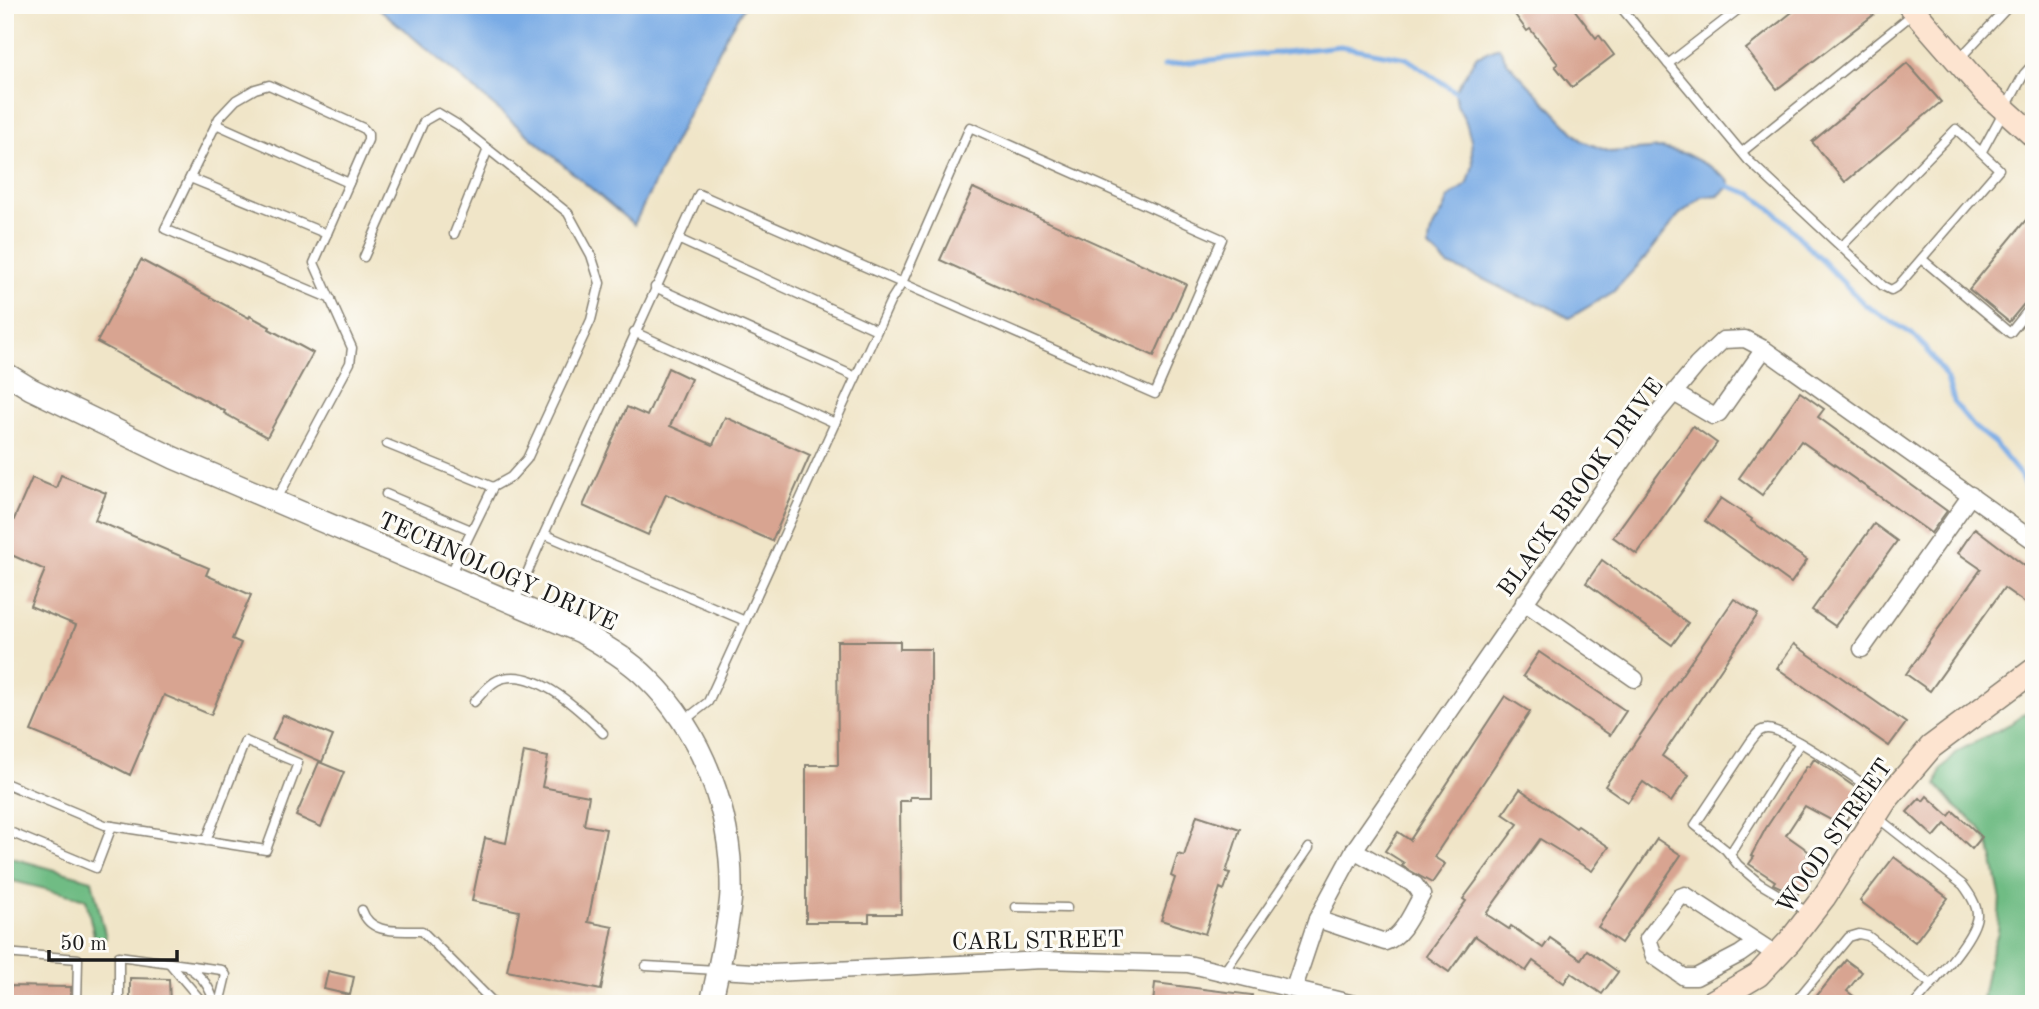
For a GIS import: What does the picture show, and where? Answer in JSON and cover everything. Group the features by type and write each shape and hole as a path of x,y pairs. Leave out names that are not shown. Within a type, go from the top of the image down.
{"main road":[{"path":"1912,9 1957,62 2005,112 2034,136"},
{"name":"WOOD STREET","path":"1709,1004 1758,975 1777,956 1811,914 1880,809 1931,747 2034,670"}],"street":[{"name":"BLACK BROOK DRIVE","path":"1294,988 1317,919 1354,850 1650,422 1723,340 1745,339 1764,349 2034,541"},
{"path":"1674,393 1713,416 1719,413 1764,349"},
{"name":"TECHNOLOGY DRIVE","path":"6,375 92,420 174,458 581,632 616,653 647,678 682,722 707,768 721,809 729,848 731,894 711,1004"},
{"path":"1862,649 1971,495"},
{"path":"1524,602 1635,679"},
{"path":"1317,919 1385,942 1393,940 1422,895 1415,885 1354,850"},
{"path":"1757,942 1696,977 1684,977 1654,956 1648,939 1680,897 1685,895 1757,942 1777,956"},
{"name":"CARL STREET","path":"718,970 773,972 1042,960 1188,964 1343,1002"}],"lane":[{"path":"1619,5 1742,152 1841,247 1883,286 1891,290 1922,260 2000,169 1956,129 1841,247"},
{"path":"1668,64 1744,5"},
{"path":"1957,62 2010,5"},
{"path":"1742,152 1912,9"},
{"path":"1982,151 2024,74 2034,63"},
{"path":"276,501 350,363 352,348 331,299 314,263 368,140 368,134 363,128 270,85 255,89 236,100 216,124 165,229 331,299"},
{"path":"364,257 424,121 438,113 568,213 591,254 600,283 591,320 527,459 511,477 493,487 450,575"},
{"path":"216,124 349,183"},
{"path":"514,603 634,332 699,194 902,283 1155,394 1222,239 970,127 902,283 877,330 708,702 682,722"},
{"path":"454,234 488,149"},
{"path":"190,178 327,234"},
{"path":"678,239 877,330"},
{"path":"1922,260 2010,333 2034,303"},
{"path":"655,287 856,377"},
{"path":"634,332 835,423"},
{"path":"387,444 493,487"},
{"path":"386,494 471,530"},
{"path":"544,534 745,621"},
{"path":"474,702 487,688 503,677 523,678 552,690 603,733"},
{"path":"1811,914 1788,903 1759,883 1695,825 1760,730 1771,728 1800,743 1868,787 1880,809 1963,885 1971,896 1977,913 1973,933 1915,1004"},
{"path":"5,783 112,826 206,841 265,850 298,763 245,741 206,841"},
{"path":"1730,854 1800,743"},
{"path":"5,830 96,868 112,826"},
{"path":"1224,972 1309,848"},
{"path":"1016,906 1067,908"},
{"path":"362,910 372,927 380,930 422,931 495,1004"},
{"path":"1797,1004 1800,996 1849,937 1859,934 1868,936 1931,984"},
{"path":"5,953 78,958 77,1004"},
{"path":"119,1004 119,956 225,972 217,1004"},
{"path":"170,964 204,1004"},
{"path":"646,965 718,970"},
{"path":"187,967 202,976 217,1004"}],"green space":[{"path":"2034,707 2034,1004 1986,1004 1982,999 1989,960 1998,932 2000,895 1990,847 1980,827 1955,806 1937,785 1941,769 1958,751 2010,724"},
{"path":"5,856 92,880 106,938 95,941 86,899 5,879"}],"water":[{"path":"375,5 745,5 726,36 634,225"},
{"path":"1499,47 1507,62 1582,141 1610,152 1662,148 1686,154 1711,167 1728,180 1730,186 1719,195 1702,197 1679,215 1646,257 1613,292 1569,318 1547,306 1448,265 1429,247 1431,232 1448,198 1468,183 1473,165 1471,140 1457,105 1455,91 1477,56"}],"building":[{"path":"1521,5 1571,5 1596,38 1599,35 1614,55 1572,87 1555,66 1558,64 1513,12"},
{"path":"1801,5 1870,5 1876,13 1777,89 1746,49"},
{"path":"1907,63 1941,102 1845,182 1812,142"},
{"path":"973,188 1186,284 1154,356 940,260"},
{"path":"2034,210 2034,292 2009,322 1969,289"},
{"path":"141,260 249,318 250,316 313,353 267,437 224,413 225,411 97,342"},
{"path":"668,368 691,379 670,426 713,445 725,417 810,455 772,541 666,494 648,535 583,506 627,407 647,416"},
{"path":"1800,392 1824,409 1818,417 1947,511 1931,533 1801,441 1762,495 1739,478"},
{"path":"1693,426 1717,443 1637,554 1613,537"},
{"path":"61,475 106,493 95,520 209,568 206,575 251,595 232,639 241,643 211,715 164,695 130,775 31,731 76,625 30,606 45,570 5,552 5,540 32,478 56,488"},
{"path":"1721,498 1807,560 1791,583 1705,521"},
{"path":"1874,524 1897,541 1835,626 1812,610"},
{"path":"1975,528 2034,573 2034,609 2004,588 1930,691 1906,674 1981,569 1958,553"},
{"path":"1602,560 1688,623 1672,645 1586,583"},
{"path":"1734,599 1758,614 1662,756 1689,775 1671,802 1643,782 1628,802 1605,786"},
{"path":"837,641 900,641 900,649 931,649 931,797 910,797 910,801 900,801 901,914 869,914 869,922 806,922 806,765 838,765"},
{"path":"1794,644 1906,723 1889,746 1777,668"},
{"path":"1539,652 1626,711 1610,735 1523,676"},
{"path":"1505,696 1530,712 1434,857 1445,864 1432,883 1402,866 1404,863 1385,851 1398,832 1410,840"},
{"path":"283,715 333,736 322,762 272,740"},
{"path":"524,752 548,757 542,787 589,796 584,825 606,829 588,922 613,927 601,990 507,971 519,911 472,901 485,838 506,843"},
{"path":"1814,759 1862,792 1858,797 1861,798 1842,826 1805,806 1786,835 1817,861 1812,868 1816,871 1805,889 1802,887 1797,895 1773,884 1775,881 1749,864 1766,828"},
{"path":"319,762 344,772 321,827 296,816"},
{"path":"1520,789 1609,847 1592,871 1540,839 1486,914 1509,929 1511,926 1543,948 1550,938 1581,959 1587,950 1618,972 1602,994 1571,973 1564,983 1533,961 1526,971 1475,936 1449,972 1426,956 1466,901 1463,899 1518,824 1503,814"},
{"path":"1927,796 1949,816 1953,811 1982,837 1972,849 1945,824 1934,837 1907,812 1920,798 1923,801"},
{"path":"1197,815 1240,829 1226,872 1230,873 1224,890 1220,888 1205,934 1161,920 1175,878 1171,876 1178,854 1184,856"},
{"path":"1657,839 1681,855 1621,943 1598,927"},
{"path":"1894,857 1948,898 1915,942 1860,901"},
{"path":"1846,960 1862,972 1847,991 1864,1004 1810,1004"},
{"path":"328,971 354,977 350,995 324,989"},
{"path":"130,978 169,979 170,1004 130,1004"},
{"path":"1155,983 1252,995 1251,1004 1153,1004"},
{"path":"5,986 71,987 70,1004 5,1004"}],"waterway":[{"path":"1164,65 1340,46 1406,58 1459,94"},
{"path":"1725,185 1752,194 1774,211 1865,305 1912,334 1925,347 1946,377 1955,404 1974,427 1994,443 2021,476 2029,495 2034,498"}]}
